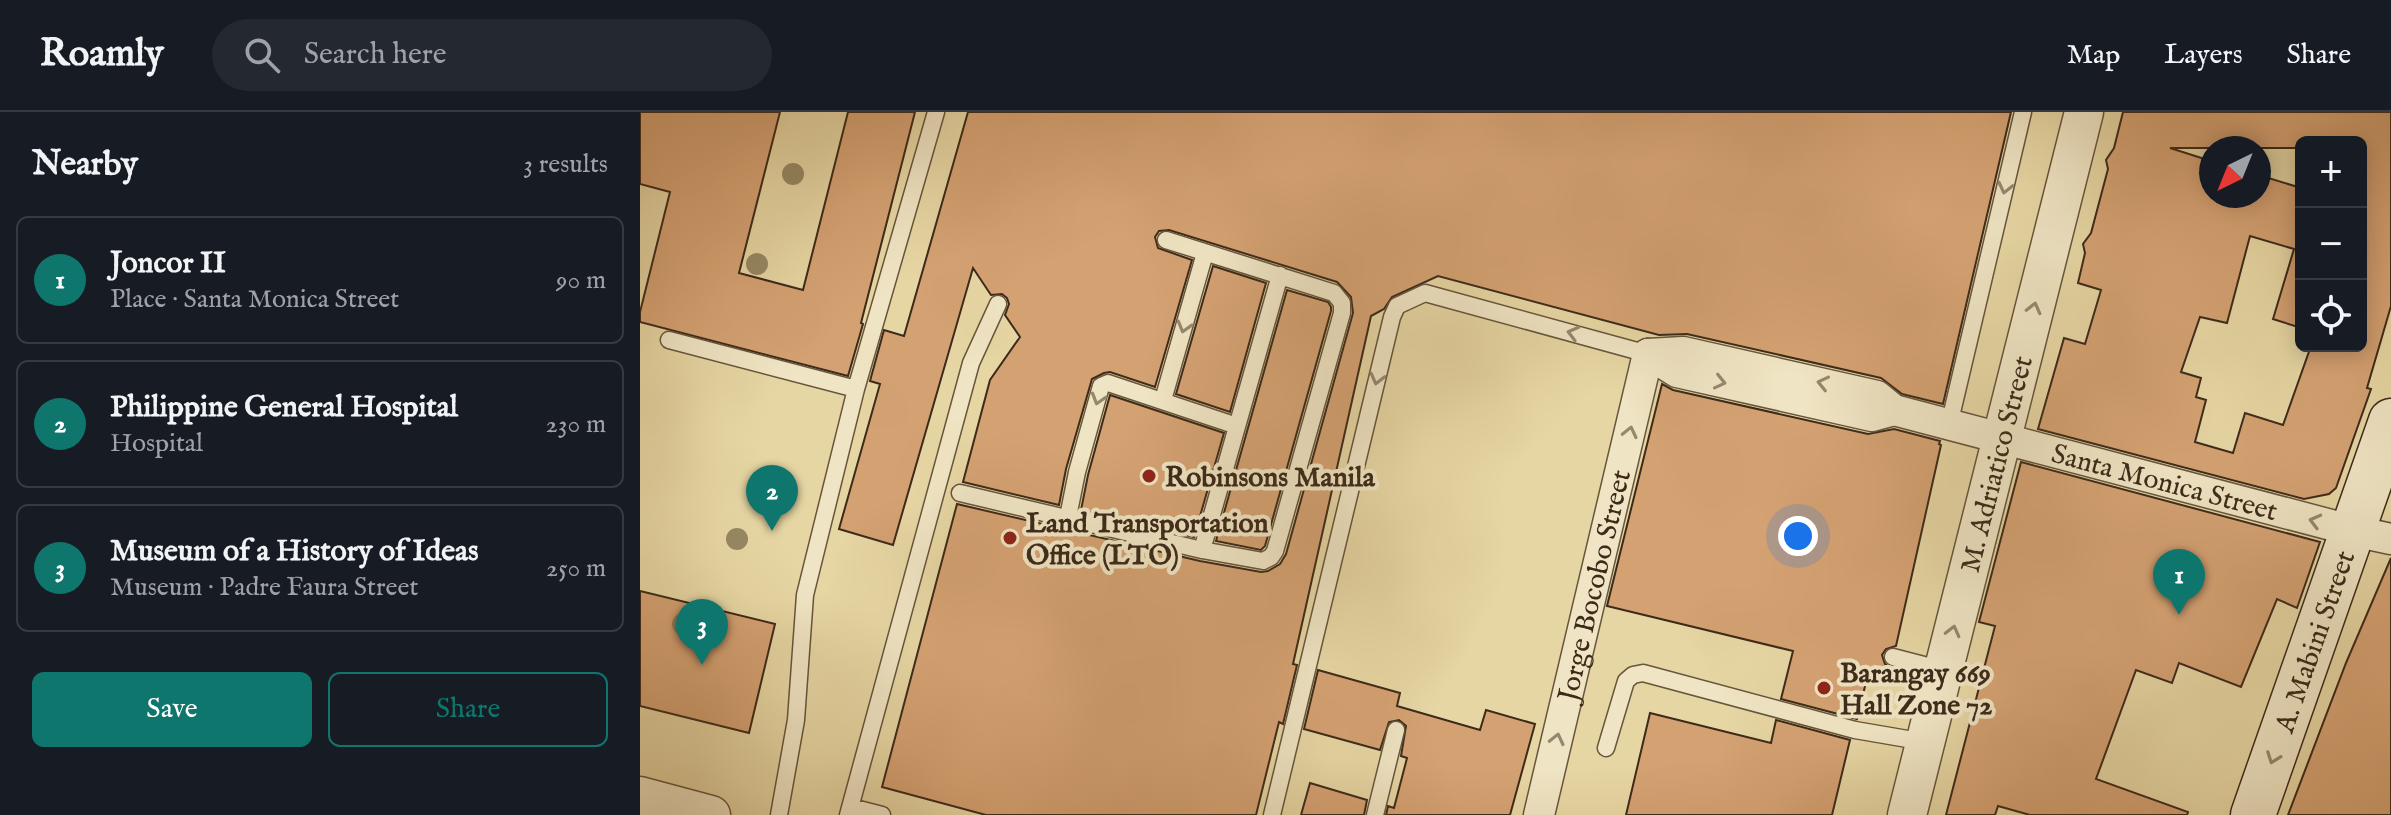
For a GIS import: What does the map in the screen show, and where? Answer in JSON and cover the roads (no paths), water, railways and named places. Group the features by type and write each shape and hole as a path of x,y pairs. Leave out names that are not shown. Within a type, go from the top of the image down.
{"main road":[{"name":"A. Mabini Street","path":"2253,815 2372,535 2391,421"}],"street":[{"name":"M. Adriatico Street","path":"1907,815 2084,112"},
{"name":"Santa Monica Street","path":"1648,354 1683,352 1877,396 1894,410 2372,535"},
{"name":"Jorge Bocobo Street","path":"1539,815 1648,354"},
{"path":"640,796 711,815"}],"lane":[{"path":"779,815 796,720 805,595 856,389 936,112"},
{"path":"1949,425 2023,112"},
{"path":"960,493 1202,550 1263,561 1271,557 1342,313 1342,303 1334,293 1166,240"},
{"path":"1163,400 1205,253"},
{"path":"1202,550 1280,275"},
{"path":"1272,815 1397,306 1425,293 1648,354"},
{"path":"882,815 850,811 971,363 998,304"},
{"path":"669,340 856,389"},
{"path":"1068,517 1101,386 1108,383 1237,426"},
{"path":"1893,657 1943,670"},
{"path":"1606,748 1626,681 1633,675 1643,673 1855,730 1925,742"},
{"path":"1375,815 1396,730"}],"place":[{"name":"Robinsons Manila","path":"1149,476"},
{"name":"Philippine General Hospital","path":"772,531"},
{"name":"Land Transportation Office (LTO)","path":"1010,538"},
{"name":"Joncor II","path":"2179,615"},
{"name":"Museum of a History of Ideas","path":"702,665"},
{"name":"Barangay 669 Hall Zone 72","path":"1824,688"}]}
